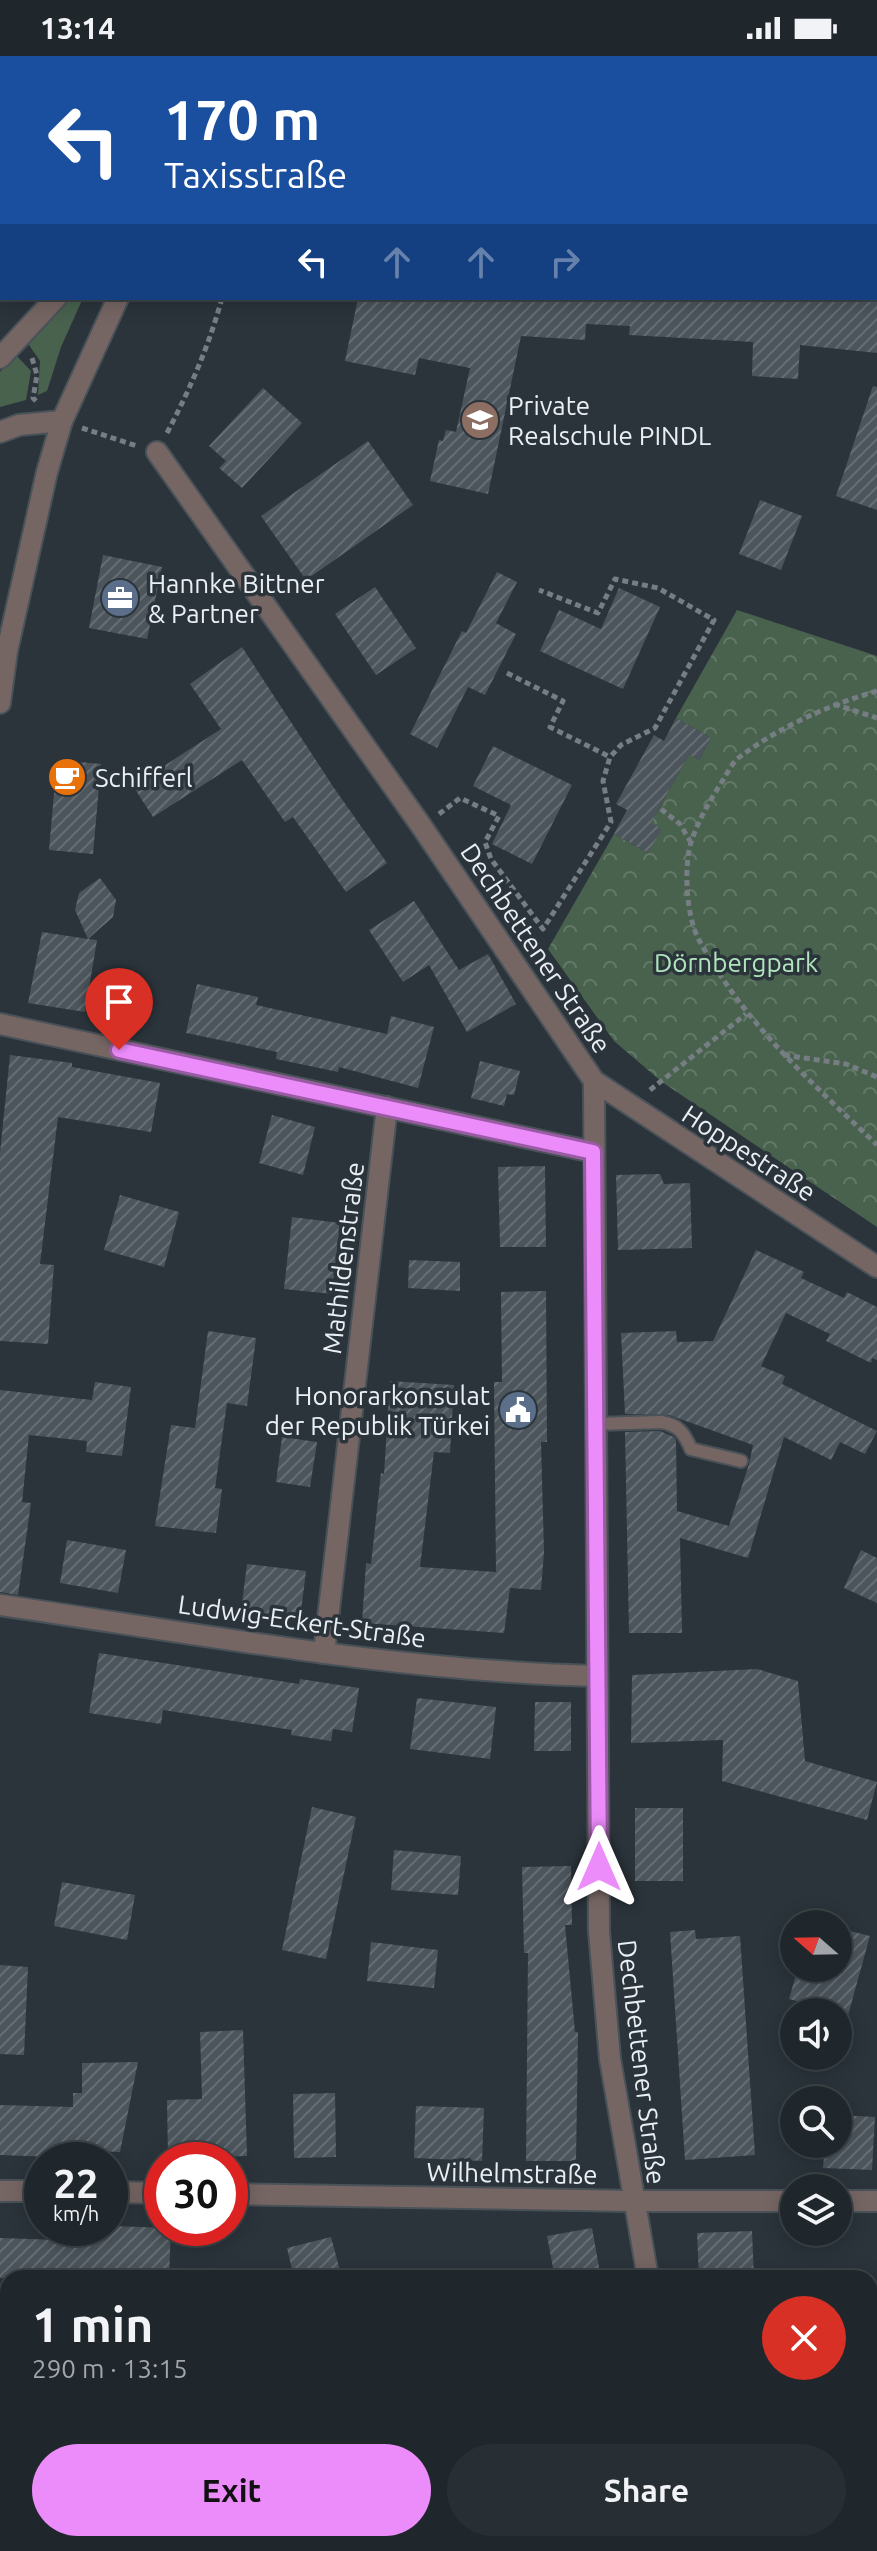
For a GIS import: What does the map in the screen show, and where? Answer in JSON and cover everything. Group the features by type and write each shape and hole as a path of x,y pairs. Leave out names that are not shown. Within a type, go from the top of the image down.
{"street":[{"path":"0,358 54,300"},
{"path":"0,703 7,651 47,472 62,421 117,300"},
{"path":"0,432 19,425 62,421"},
{"name":"Dechbettener Straße","path":"157,452 422,827 594,1081 599,1931 610,2059 646,2270"},
{"path":"0,1024 593,1152"},
{"name":"Hoppestraße","path":"594,1081 877,1267"},
{"name":"Mathildenstraße","path":"324,1653 387,1107"},
{"name":"Ludwig-Eckert-Straße","path":"0,1605 324,1653 516,1674 597,1676"},
{"path":"0,2191 24,2191"},
{"name":"Wilhelmstraße","path":"248,2194 780,2201"},
{"path":"852,2201 877,2201"}],"lane":[{"path":"597,1424 671,1424 680,1428 691,1449 741,1461"}],"path":[{"path":"19,336 34,362 37,375 33,398 62,421 157,452 194,380 211,339 221,300"},
{"path":"422,827 460,798 499,816 485,842 491,859 543,929 611,822 603,781 610,757 621,745 655,728 714,620 658,588 615,579 598,613 539,590"},
{"path":"507,673 563,701 550,727 610,757"},
{"path":"877,691 833,704 738,757 705,807 691,842 689,908 698,937 746,1014 783,1055 877,1145"},
{"path":"833,704 877,718"},
{"path":"661,809 680,824 691,842"},
{"path":"627,1105 662,1082 746,1014"},
{"path":"783,1055 846,1064 877,1077"}],"green space":[{"path":"68,300 82,300 61,347 47,391 38,395 40,361 29,345 30,338"},
{"path":"15,354 31,371 26,400 0,407 0,372"},
{"name":"Dörnbergpark","path":"737,610 877,656 877,1227 662,1082 614,1041 548,949 614,834 648,853 651,823 689,754 699,760 711,738 676,718"}],"building":[{"path":"358,300 877,300 877,353 800,345 798,379 752,376 753,342 629,335 630,326 586,324 585,340 521,336 488,494 430,481 439,440 443,441 446,430 456,432 470,368 419,358 415,375 345,361"},
{"path":"873,386 877,387 877,510 836,496"},
{"path":"263,388 302,423 242,488 219,468 226,461 209,446"},
{"path":"368,441 413,505 306,580 261,516"},
{"path":"760,500 802,516 781,570 739,554"},
{"path":"103,555 162,567 147,639 89,628"},
{"path":"497,572 517,582 496,623 516,634 485,695 468,687 437,748 410,734 462,631 466,633"},
{"path":"375,587 416,648 376,675 335,614"},
{"path":"619,588 660,607 623,689 540,651 559,610 601,629"},
{"path":"242,647 387,863 346,892 293,817 285,822 242,760 153,817 133,786 221,729 190,684"},
{"path":"676,718 711,738 699,760 689,754 651,823 662,829 648,853 614,834 627,810 616,804 654,735 664,741"},
{"path":"493,746 572,785 532,864 492,844 511,805 473,786"},
{"path":"57,760 101,764 93,854 49,850"},
{"path":"100,878 116,900 113,917 88,939 75,910 79,893"},
{"path":"414,901 459,970 488,954 516,1004 467,1032 429,965 403,982 369,930"},
{"path":"42,932 97,940 85,1012 28,1003"},
{"path":"197,984 258,997 256,1005 387,1034 391,1016 434,1027 418,1088 339,1067 338,1072 276,1059 277,1052 186,1033"},
{"path":"10,1055 72,1063 72,1067 160,1083 151,1132 58,1117 40,1264 54,1265 48,1344 0,1341 0,1153"},
{"path":"480,1061 520,1071 514,1095 507,1094 504,1106 471,1098"},
{"path":"272,1115 315,1127 303,1175 259,1163"},
{"path":"545,1166 546,1247 500,1247 498,1167"},
{"path":"660,1174 664,1184 690,1183 692,1248 618,1250 616,1175"},
{"path":"120,1195 179,1212 164,1267 104,1250"},
{"path":"292,1217 340,1223 332,1294 284,1289"},
{"path":"756,1250 804,1272 801,1278 844,1298 847,1292 877,1307 877,1360 872,1358 871,1363 826,1341 830,1334 786,1313 761,1366 785,1376 782,1384 877,1431 865,1454 840,1442 831,1460 784,1437 748,1558 680,1538 682,1633 629,1633 625,1432 660,1431 674,1437 677,1511 729,1526 753,1445 669,1415 625,1414 621,1333 676,1331 677,1342 713,1341"},
{"path":"409,1260 460,1262 460,1291 408,1288"},
{"path":"546,1291 547,1442 541,1442 544,1552 541,1590 510,1588 504,1633 362,1623 366,1563 371,1564 381,1473 384,1474 390,1381 454,1385 450,1453 434,1452 420,1567 496,1572 494,1382 502,1382 501,1292"},
{"path":"208,1331 256,1338 247,1406 227,1403 215,1488 222,1489 216,1533 155,1526 171,1425 195,1428"},
{"path":"95,1382 131,1387 122,1456 86,1452 87,1441 29,1435 22,1502 31,1503 18,1595 0,1592 0,1390 92,1400"},
{"path":"282,1437 317,1442 310,1487 276,1482"},
{"path":"67,1540 126,1550 118,1593 60,1583"},
{"path":"861,1550 877,1558 877,1603 844,1588"},
{"path":"247,1564 306,1571 300,1619 241,1611"},
{"path":"99,1653 299,1684 300,1679 359,1688 352,1732 333,1729 331,1741 291,1735 292,1730 163,1710 161,1724 89,1713"},
{"path":"757,1669 798,1681 805,1761 877,1782 867,1820 722,1781 723,1740 631,1743 632,1675"},
{"path":"417,1698 496,1707 490,1759 410,1749"},
{"path":"535,1702 571,1702 571,1751 534,1751"},
{"path":"312,1807 356,1817 326,1959 282,1950"},
{"path":"635,1808 683,1808 683,1881 635,1881"},
{"path":"394,1850 461,1856 458,1895 391,1890"},
{"path":"571,1866 572,1925 565,1925 575,2032 578,2032 576,2161 526,2161 528,1953 524,1953 522,1867"},
{"path":"62,1882 135,1895 127,1940 54,1926"},
{"path":"695,1930 696,1939 740,1936 755,2155 685,2160 670,1932"},
{"path":"852,1932 870,1936 852,2001 852,1998 789,1998 794,1982 852,1982"},
{"path":"371,1942 438,1950 434,1988 367,1981"},
{"path":"0,1965 28,1967 24,2055 0,2054"},
{"path":"243,2030 247,2142 168,2142 167,2100 202,2099 200,2032"},
{"path":"138,2062 122,2142 24,2142 24,2156 0,2155 0,2105 73,2107 73,2093 82,2093 82,2063"},
{"path":"335,2093 336,2157 294,2158 293,2094"},
{"path":"416,2106 484,2108 482,2161 414,2158"},
{"path":"852,2116 875,2117 872,2170 823,2168 824,2158 852,2158"},
{"path":"128,2227 144,2227 144,2246 170,2246 169,2270 0,2270 0,2238 24,2239 24,2246 128,2246"},
{"path":"592,2228 600,2270 553,2270 547,2236"},
{"path":"752,2231 754,2270 699,2270 697,2233"},
{"path":"331,2237 340,2270 292,2270 287,2248"}],"place":[{"name":"Private Realschule PINDL","path":"480,420"},
{"name":"Hannke Bittner & Partner","path":"120,598"},
{"name":"Schifferl","path":"67,777"},
{"name":"Honorarkonsulat der Republik Türkei","path":"518,1410"}],"route":[{"path":"119,1050 593,1152 599,1867"}]}
